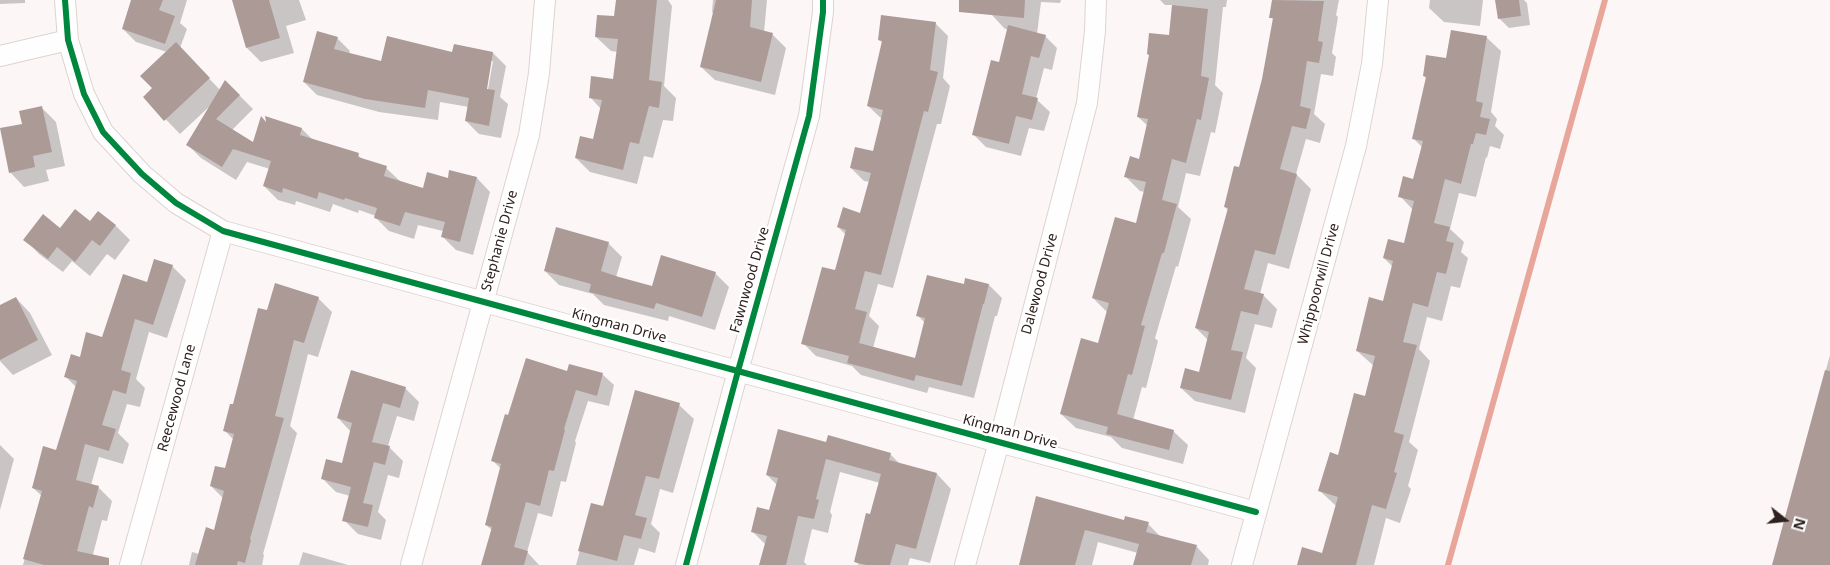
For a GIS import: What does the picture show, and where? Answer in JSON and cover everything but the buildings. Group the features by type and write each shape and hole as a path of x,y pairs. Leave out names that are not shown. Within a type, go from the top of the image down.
{"street":[{"name":"Kingman Drive","path":"65,0 68,40 84,94 102,132 142,174 170,197 223,231 1256,512"},
{"name":"Stephanie Drive","path":"411,565 529,135 539,73 545,0"},
{"name":"Fawnwood Drive","path":"686,565 809,116 823,0"},
{"name":"Dalewood Drive","path":"965,565 1087,103 1095,31 1096,0"},
{"name":"Whippoorwill Drive","path":"1242,565 1354,155 1369,81 1378,0"},
{"path":"0,56 68,40"},
{"name":"Reecewood Lane","path":"130,565 223,231"}],"waterway":[{"path":"1448,565 1605,0"}],"cycle path":[{"path":"65,0 68,40 84,94 103,132 142,174 176,203 223,231 1256,512"},
{"path":"686,565 809,116 823,0"}]}
